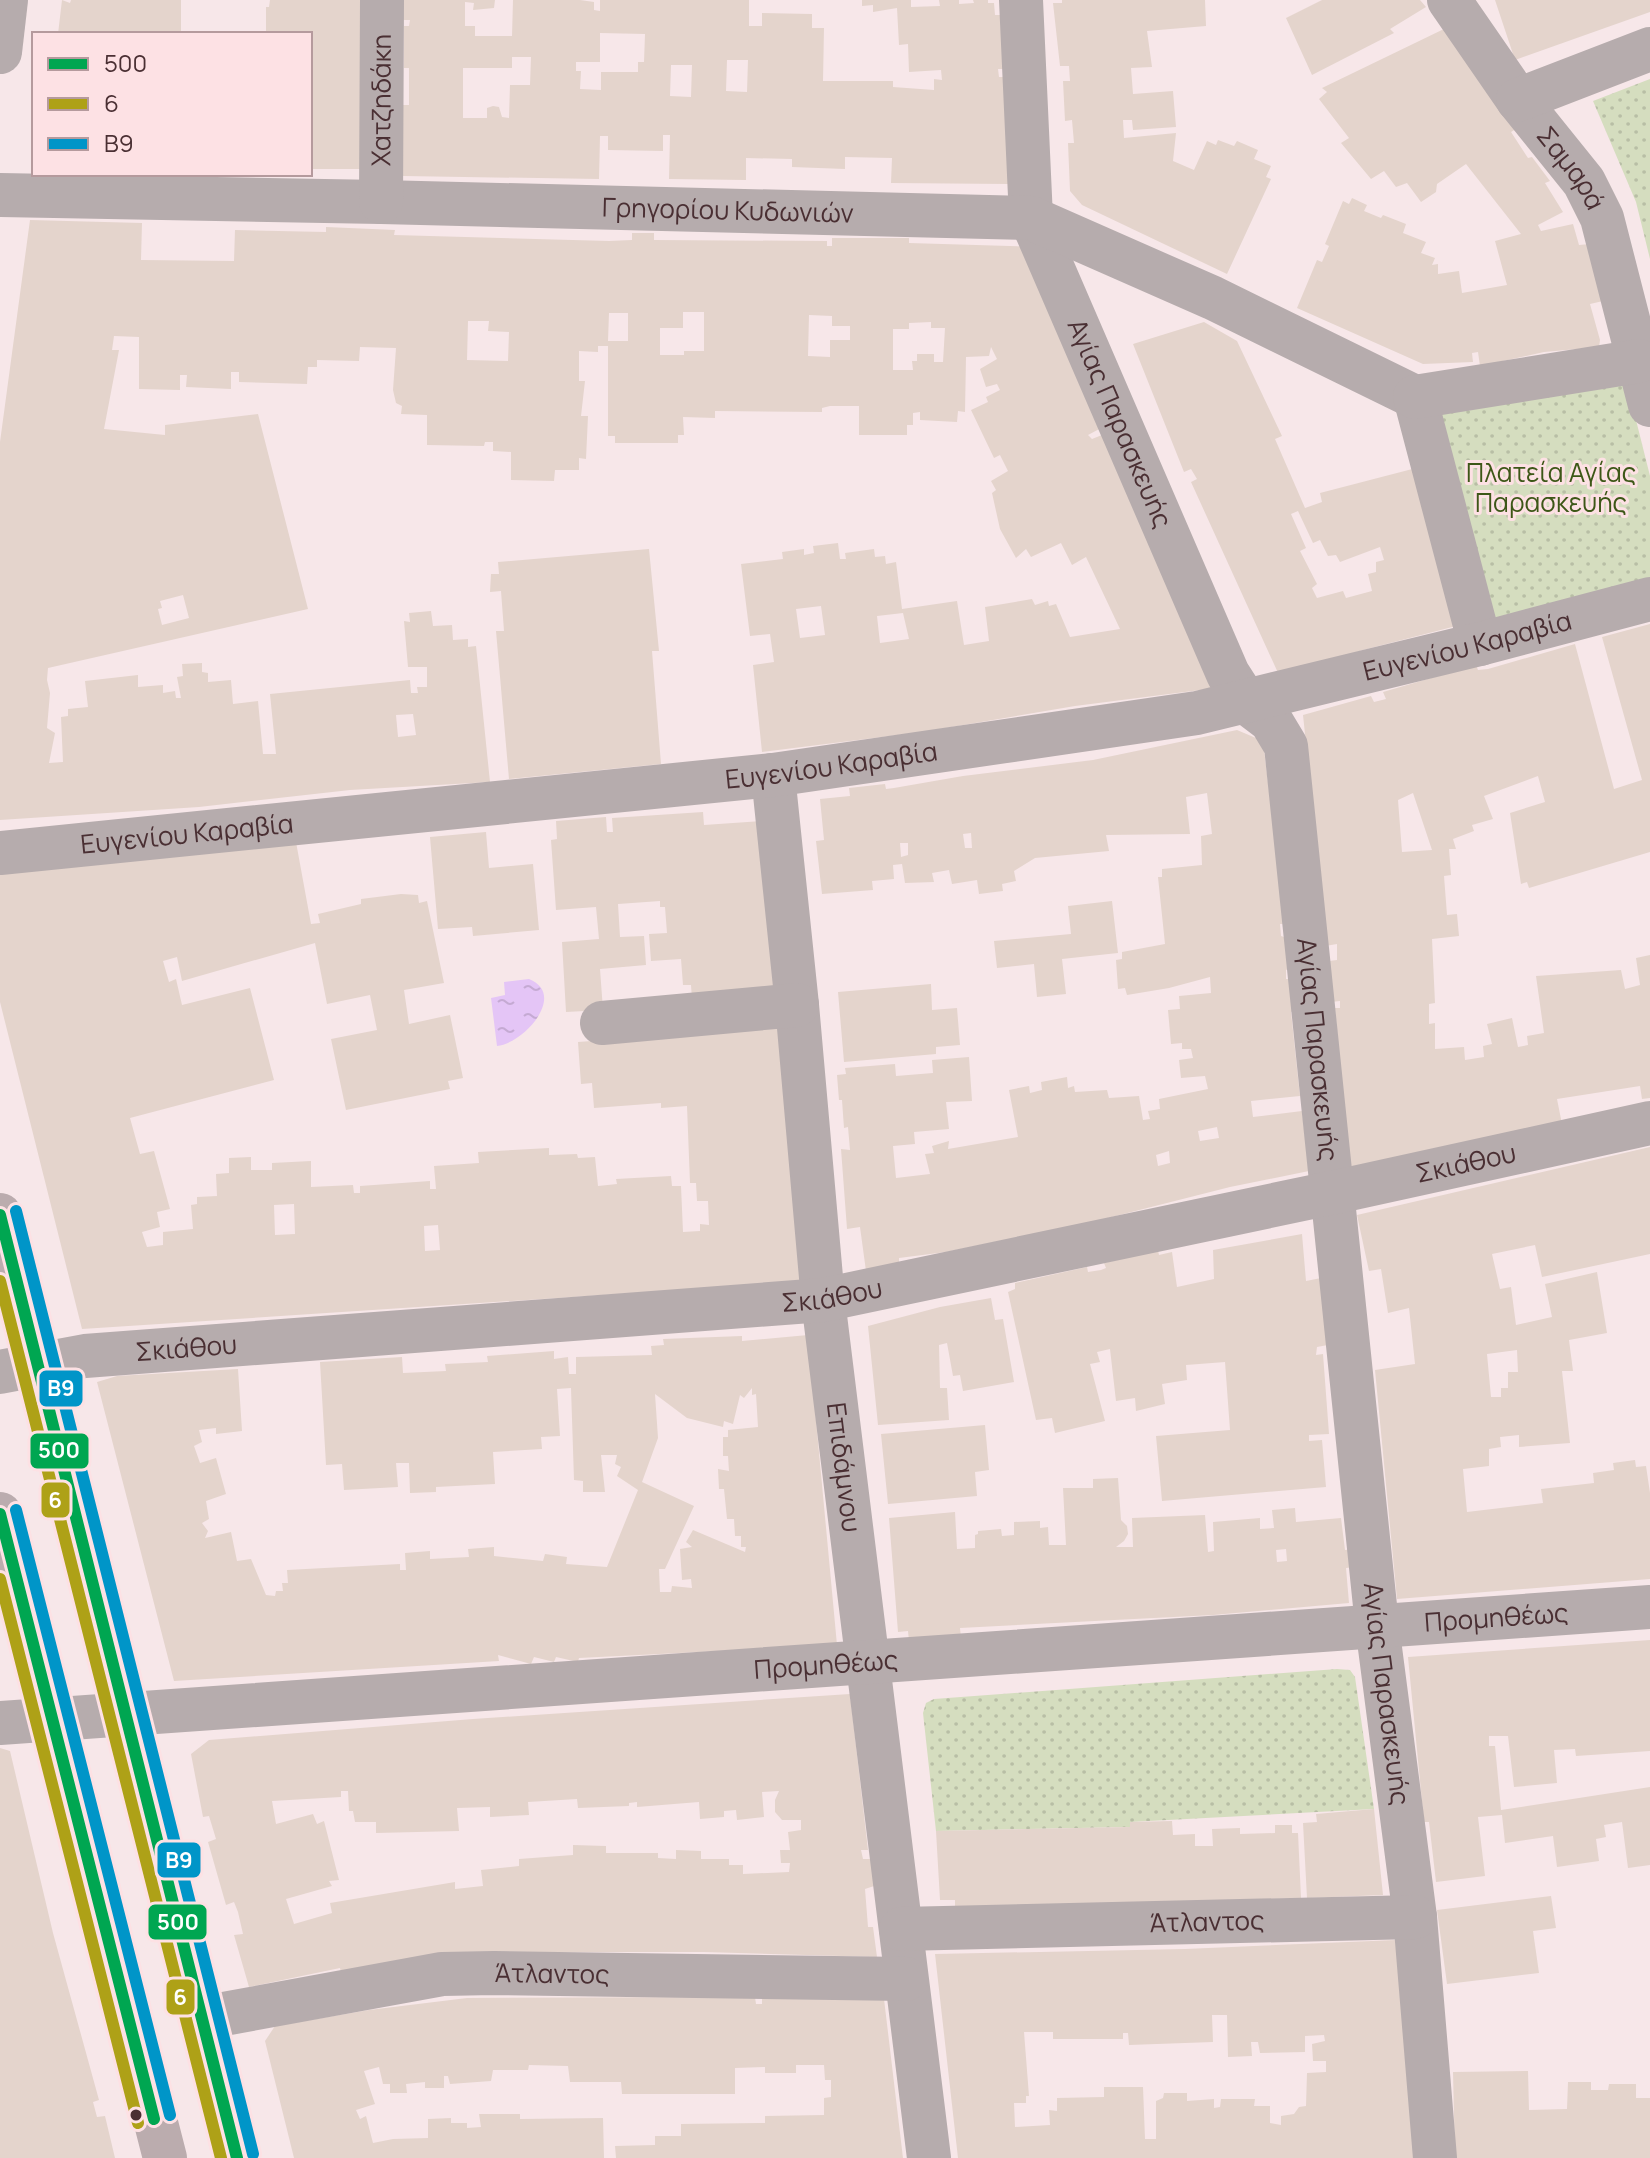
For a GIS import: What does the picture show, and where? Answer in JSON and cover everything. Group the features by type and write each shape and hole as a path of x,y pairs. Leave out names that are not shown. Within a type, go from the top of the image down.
{"main road":[{"path":"0,1215 19,1368 125,1713 237,2158"},
{"path":"0,1514 165,2158"}],"street":[{"path":"0,52 6,0"},
{"name":"Χατζηδάκη","path":"381,202 382,0"},
{"name":"Αγίας Παρασκευής","path":"1021,0 1031,218 1228,674 1246,702 1271,721 1286,746 1377,1625 1415,1917 1435,2158"},
{"name":"Σαμαρά","path":"1449,0 1518,100 1584,182 1602,218 1650,405"},
{"path":"1518,100 1650,49"},
{"name":"Γρηγορίου Κυδωνιών","path":"0,195 1031,218 1213,298 1415,397"},
{"path":"1480,644 1415,397 1639,361"},
{"name":"Ευγενίου Καραβία","path":"0,853 773,775 1197,713 1650,599"},
{"name":"Επιδάμνου","path":"773,775 823,1300 929,2158"},
{"path":"602,1023 797,1005"},
{"name":"Σκιάθου","path":"19,1368 85,1356 823,1300 1650,1123"},
{"name":"Προμηθέως","path":"0,1723 1650,1607"},
{"name":"Άτλαντος","path":"901,1929 1415,1917"},
{"name":"Άτλαντος","path":"202,2018 442,1974 906,1979"}],"green space":[{"path":"1650,79 1650,259 1636,202 1593,101"},
{"name":"Πλατεία Αγίας Παρασκευής","path":"1625,376 1650,476 1650,584 1483,623 1429,409"},
{"path":"1350,1670 1355,1677 1374,1809 1130,1822 1130,1827 936,1831 923,1713 926,1703 934,1699"}],"water":[{"path":"529,979 540,986 544,995 538,1017 519,1036 497,1046 491,998 505,995 504,982"}],"building":[{"path":"62,0 70,3 71,0 181,0 181,32 58,32"},
{"path":"270,0 365,0 364,169 312,169 312,32 266,32 266,7 269,7"},
{"path":"402,0 495,0 494,8 473,10 474,3 465,2 465,26 475,26 475,36 512,36 513,0 580,0 594,2 594,10 600,11 600,0 749,0 749,26 762,26 762,13 812,14 812,28 824,28 823,81 893,81 893,87 934,90 934,79 942,80 941,70 909,72 908,44 899,45 897,8 873,12 873,5 862,6 862,0 911,0 911,7 940,6 939,0 959,0 959,4 988,0 988,3 994,3 995,15 1000,15 1004,69 998,69 999,77 1004,77 1009,184 891,183 892,158 845,157 845,169 792,167 792,159 746,158 746,180 669,179 670,135 663,135 663,151 608,150 608,136 600,136 599,179 403,176 402,105 409,105 409,68 404,68 404,26 409,26 410,20 402,20","holes":["600,33 645,34 644,62 638,62 638,72 601,72 601,90 580,89 581,71 576,71 576,62 600,62","512,57 531,57 530,85 510,85 509,118 502,117 499,107 493,106 487,108 487,118 463,118 463,68 512,68","727,60 748,60 747,92 726,91","671,65 692,65 691,97 670,96"]},
{"path":"1062,0 1205,0 1206,26 1147,31 1152,67 1131,68 1133,94 1173,91 1176,127 1133,130 1132,120 1123,120 1124,138 1176,133 1173,161 1194,170 1207,141 1216,145 1218,140 1234,146 1237,141 1258,150 1254,159 1271,166 1266,177 1271,179 1227,274 1082,205 1070,191 1068,143 1074,143 1072,120 1065,121 1063,81 1070,81 1069,66 1060,66 1053,3 1062,3"},
{"path":"1322,0 1420,0 1426,7 1390,29 1394,33 1312,75 1286,18"},
{"path":"1495,0 1650,0 1650,12 1515,60"},
{"path":"1446,28 1516,129 1511,132 1528,158 1532,157 1550,181 1545,183 1563,212 1538,225 1541,231 1573,224 1579,245 1590,244 1603,301 1590,304 1600,340 1599,347 1544,352 1480,366 1478,352 1472,353 1473,362 1423,364 1297,308 1317,260 1322,262 1329,246 1325,244 1343,201 1349,204 1352,198 1367,205 1364,211 1406,224 1403,233 1426,242 1421,253 1435,258 1432,265 1438,264 1438,274 1459,271 1462,293 1507,285 1495,241 1521,234 1466,164 1437,184 1436,192 1421,202 1407,183 1396,187 1384,171 1371,179 1341,143 1349,138 1319,99 1327,92 1322,88"},
{"path":"30,220 142,223 141,260 234,261 235,230 326,232 326,227 395,230 394,235 609,241 632,240 632,233 654,233 654,240 827,241 827,246 832,246 832,238 909,238 909,243 1040,247 1103,427 1088,435 1092,439 1107,433 1224,687 1075,706 922,732 762,752 753,665 774,662 770,634 750,636 741,564 783,559 782,552 804,549 804,555 814,553 813,546 838,543 840,559 846,559 845,553 874,549 875,557 885,556 886,564 896,562 902,609 957,601 964,645 989,641 985,607 1032,599 1035,605 1048,601 1049,606 1056,604 1070,637 1120,629 1086,557 1072,565 1061,543 1031,557 1026,549 1016,558 1000,529 992,493 996,490 991,481 1008,471 1000,455 994,458 971,410 988,402 986,397 1000,390 997,384 986,387 980,369 997,359 991,347 989,356 966,357 965,412 958,411 957,422 920,420 920,412 913,413 913,425 907,425 907,435 859,435 859,406 830,406 822,408 822,412 715,411 715,418 683,417 684,435 678,435 678,443 615,443 615,436 608,436 608,346 598,346 598,352 579,351 579,381 585,381 581,416 588,416 586,459 579,458 579,470 555,470 554,481 511,480 511,452 493,451 493,442 485,442 484,446 427,445 427,415 401,414 402,406 396,403 393,390 396,348 360,347 359,361 317,360 317,367 308,367 307,384 239,382 239,372 231,372 231,389 186,387 187,375 180,375 180,390 139,389 139,337 114,336 112,350 119,350 104,429 165,435 165,425 258,414 308,609 48,668 50,693 47,728 55,733 49,763 63,762 61,717 68,716 68,709 88,707 85,681 138,675 138,687 163,685 163,693 175,691 176,698 181,698 177,677 183,676 182,664 202,663 202,672 208,673 208,682 231,680 233,704 258,701 263,754 276,754 270,694 410,680 411,693 418,693 417,687 427,687 427,667 408,667 404,621 410,622 409,613 431,611 433,626 452,625 453,640 468,639 468,647 476,646 490,782 350,790 199,807 0,820 0,442","holes":["683,312 704,312 704,351 660,355 660,328 683,328","609,313 628,313 628,341 608,341","809,315 832,316 832,326 850,326 850,340 830,340 830,357 808,356","468,321 489,321 488,331 509,332 508,361 467,360","931,322 931,328 945,328 943,362 934,362 934,354 917,354 917,361 912,361 913,370 893,370 893,329 909,329 909,323","183,595 189,618 162,625 158,609 162,608 160,601","821,606 825,635 800,638 796,609","903,613 909,639 880,643 877,616","413,714 416,735 398,737 396,715"]},
{"path":"1204,322 1237,341 1282,436 1275,439 1305,508 1322,502 1320,493 1420,467 1464,624 1279,675 1191,482 1197,479 1191,469 1184,472 1133,344","holes":["1298,511 1313,543 1320,540 1328,556 1336,555 1340,562 1380,547 1384,560 1376,562 1376,572 1368,574 1372,591 1346,598 1343,591 1317,598 1312,588 1317,584 1300,551 1306,548 1291,514"]},
{"path":"649,549 659,651 652,651 661,764 509,779 496,631 504,631 501,591 490,592 491,574 499,574 498,562"},
{"path":"1650,624 1650,852 1529,888 1527,882 1521,884 1510,813 1545,802 1538,776 1484,796 1493,819 1472,825 1474,831 1453,839 1456,849 1449,849 1451,875 1444,876 1447,915 1457,914 1459,936 1432,939 1435,1003 1429,1004 1429,1024 1435,1023 1435,1049 1464,1047 1465,1060 1484,1057 1483,1046 1492,1044 1487,1024 1512,1018 1518,1047 1528,1045 1527,1036 1544,1033 1536,976 1621,970 1625,989 1640,985 1636,958 1650,955 1650,1098 1642,1099 1640,1086 1557,1099 1562,1124 1349,1167 1335,1008 1340,1008 1340,1001 1331,1002 1329,961 1337,960 1337,944 1325,946 1303,715 1371,696 1374,702 1386,699 1383,692 1476,665 1478,670 1488,669 1575,644 1614,789 1642,780 1602,637","holes":["1413,793 1432,850 1402,852 1398,800"]},
{"path":"1237,730 1263,741 1285,924 1280,924 1281,936 1287,938 1291,968 1286,970 1286,979 1295,979 1298,1011 1291,1012 1300,1096 1251,1101 1253,1117 1302,1111 1309,1171 1230,1187 1092,1222 946,1252 899,1258 899,1266 866,1271 860,1227 847,1229 841,1149 850,1150 837,1075 846,1074 845,1068 895,1064 896,1076 933,1073 932,1060 969,1057 972,1101 946,1102 949,1129 914,1132 915,1144 893,1146 896,1178 930,1174 925,1154 934,1153 932,1146 949,1141 948,1149 1018,1137 1009,1090 1029,1086 1030,1093 1042,1090 1041,1082 1067,1077 1068,1088 1074,1086 1075,1092 1107,1090 1109,1098 1139,1096 1143,1120 1150,1119 1148,1111 1160,1109 1159,1099 1208,1089 1205,1076 1181,1078 1179,1060 1193,1058 1191,1049 1182,1049 1182,1043 1171,1044 1168,1010 1180,1009 1179,996 1211,993 1210,977 1127,995 1125,988 1118,989 1116,960 1122,959 1122,952 1165,944 1158,877 1162,877 1162,869 1202,865 1201,836 1212,834 1207,793 1186,797 1190,834 1106,835 1109,851 1035,858 1014,871 1016,881 1002,884 1003,891 979,894 977,880 952,884 949,870 932,873 934,882 905,883 902,864 893,865 894,879 872,881 873,890 822,894 816,841 824,840 820,799 850,796 849,788 885,784 886,789 1093,760","holes":["971,833 972,848 965,848 963,834","900,843 908,843 908,855 901,857","1217,1127 1219,1138 1200,1141 1198,1131","1169,1151 1170,1163 1158,1166 1156,1155"]},
{"path":"703,812 704,825 762,821 775,993 692,999 691,985 683,985 681,959 651,961 649,934 667,933 665,907 660,907 660,901 618,904 620,937 644,936 646,965 600,969 603,1010 566,1012 562,942 599,939 596,907 556,910 551,840 557,839 556,821 606,817 607,832 613,832 612,818"},
{"path":"486,832 489,868 533,864 539,930 473,936 472,927 438,929 430,837"},
{"path":"296,842 311,924 320,923 318,914 361,904 361,899 401,894 418,895 419,903 427,901 444,983 404,990 409,1024 450,1015 463,1078 448,1081 450,1089 346,1110 331,1039 377,1030 370,995 327,1004 315,943 182,981 177,957 163,961 169,982 176,979 182,1005 250,988 274,1080 130,1118 140,1154 154,1151 170,1209 157,1212 160,1227 142,1232 147,1247 163,1245 163,1232 193,1229 191,1205 197,1204 197,1197 217,1196 216,1174 229,1173 229,1158 251,1157 251,1170 272,1170 272,1163 311,1161 311,1187 353,1185 354,1193 360,1193 360,1186 430,1181 430,1189 436,1189 434,1166 479,1163 478,1152 549,1148 549,1155 595,1157 598,1186 617,1184 616,1179 671,1176 672,1186 681,1186 683,1232 700,1231 700,1224 709,1225 708,1201 697,1201 696,1183 690,1183 687,1106 661,1108 661,1103 594,1108 592,1083 581,1084 578,1042 785,1027 802,1282 82,1329 0,1002 0,874","holes":["294,1204 295,1234 275,1235 274,1205","438,1225 440,1250 425,1251 424,1226"]},
{"path":"1112,901 1118,953 1062,959 1066,994 1037,997 1034,964 997,968 994,941 1071,934 1068,906"},
{"path":"931,984 932,1010 957,1008 960,1045 936,1047 936,1054 844,1062 838,992"},
{"path":"1650,1147 1650,1254 1542,1277 1535,1245 1492,1254 1500,1289 1511,1287 1516,1325 1552,1317 1545,1284 1597,1272 1607,1333 1569,1340 1573,1371 1562,1371 1570,1443 1519,1447 1519,1435 1500,1437 1501,1447 1489,1449 1489,1466 1463,1469 1467,1512 1543,1503 1541,1489 1594,1483 1593,1473 1614,1470 1613,1463 1635,1460 1636,1467 1646,1466 1650,1493 1650,1579 1397,1599 1375,1370 1415,1364 1409,1308 1388,1313 1381,1269 1369,1271 1357,1215","holes":["1517,1350 1518,1372 1508,1372 1508,1388 1501,1388 1501,1397 1491,1397 1487,1354"]},
{"path":"1302,1234 1306,1281 1321,1278 1333,1344 1317,1347 1316,1355 1323,1354 1329,1434 1309,1435 1309,1441 1322,1440 1326,1487 1162,1501 1156,1436 1230,1430 1225,1362 1186,1365 1187,1380 1162,1384 1165,1404 1136,1411 1135,1398 1116,1401 1110,1349 1097,1352 1100,1362 1090,1364 1105,1421 1055,1433 1052,1418 1036,1420 1008,1292 1015,1289 1015,1283 1087,1267 1088,1272 1101,1270 1106,1268 1104,1263 1158,1250 1159,1255 1172,1252 1177,1287 1214,1279 1213,1250"},
{"path":"991,1298 995,1320 1003,1319 1014,1382 963,1391 960,1375 953,1376 947,1343 939,1345 940,1388 947,1388 949,1420 878,1425 868,1326 940,1307"},
{"path":"808,1335 837,1645 579,1658 578,1662 556,1657 554,1662 534,1657 531,1664 498,1655 499,1661 174,1681 97,1382 117,1376 238,1369 242,1431 216,1434 216,1428 199,1430 202,1442 194,1446 200,1463 216,1458 226,1494 206,1501 209,1519 202,1523 208,1531 205,1538 231,1532 237,1561 251,1559 266,1595 275,1596 276,1591 283,1591 282,1583 288,1583 287,1570 400,1564 400,1570 406,1570 405,1553 430,1551 430,1559 469,1557 468,1549 494,1547 494,1556 543,1561 545,1554 567,1557 566,1564 607,1567 638,1490 617,1476 621,1467 615,1464 617,1455 601,1455 605,1492 583,1492 583,1481 574,1480 571,1388 557,1389 560,1436 541,1437 542,1449 493,1452 495,1484 436,1487 436,1492 410,1493 409,1463 396,1463 398,1487 344,1490 342,1464 326,1465 320,1362 402,1357 403,1373 446,1371 445,1364 488,1362 487,1356 554,1351 554,1359 568,1357 569,1374 576,1374 576,1357 652,1355 651,1346 664,1345 663,1339 742,1336 742,1341","holes":["752,1388 752,1395 756,1394 758,1427 728,1430 728,1437 723,1437 723,1456 728,1456 729,1471 718,1469 719,1489 724,1489 727,1519 734,1519 735,1536 741,1536 741,1547 746,1547 745,1552 693,1530 686,1542 692,1547 680,1549 682,1580 691,1579 692,1588 672,1586 671,1592 660,1592 659,1569 665,1569 694,1506 642,1482 658,1438 655,1394 687,1418 723,1427 724,1421 733,1424 740,1395 744,1398"]},
{"path":"985,1425 989,1470 975,1472 977,1496 888,1504 881,1434"},
{"path":"1118,1478 1121,1520 1127,1526 1128,1534 1116,1547 1133,1547 1132,1518 1205,1515 1208,1552 1214,1551 1213,1522 1260,1518 1260,1529 1274,1528 1272,1510 1295,1508 1296,1522 1341,1518 1345,1550 1354,1549 1355,1567 1346,1568 1349,1603 1213,1615 960,1628 961,1638 909,1641 908,1631 898,1632 889,1518 955,1512 957,1549 975,1548 978,1531 1001,1529 1002,1536 1014,1535 1014,1522 1040,1521 1040,1528 1048,1527 1049,1545 1066,1545 1063,1488 1093,1488 1093,1479","holes":["1286,1549 1287,1561 1277,1562 1276,1550"]},
{"path":"1650,1640 1650,1751 1576,1756 1575,1749 1554,1750 1557,1783 1514,1787 1508,1736 1489,1736 1489,1746 1495,1746 1501,1810 1650,1787 1650,1865 1628,1868 1622,1822 1604,1825 1606,1837 1596,1839 1599,1861 1557,1867 1553,1836 1505,1843 1502,1815 1478,1817 1485,1876 1436,1882 1429,1822 1424,1822 1408,1657"},
{"path":"850,1694 868,1850 861,1850 863,1859 871,1859 874,1886 865,1889 868,1927 873,1927 877,1957 704,1952 487,1952 341,1973 340,1968 249,1987 234,1935 243,1934 238,1912 234,1902 226,1905 208,1842 216,1839 209,1816 203,1817 191,1754 209,1740","holes":["341,1791 348,1791 349,1811 353,1811 355,1822 376,1822 376,1833 459,1831 457,1808 490,1807 490,1817 529,1815 528,1802 577,1799 578,1808 629,1806 629,1803 637,1802 637,1807 699,1802 700,1819 724,1817 724,1811 736,1810 737,1820 764,1817 762,1792 779,1791 775,1812 782,1820 801,1820 801,1830 788,1832 790,1850 780,1850 781,1863 790,1863 789,1872 743,1874 743,1865 729,1865 729,1859 701,1859 701,1851 676,1850 676,1859 658,1858 658,1853 606,1853 606,1846 573,1845 573,1855 519,1859 519,1866 481,1870 483,1886 455,1889 455,1882 330,1903 332,1913 294,1924 286,1899 332,1886 329,1881 339,1880 324,1821 317,1824 313,1814 276,1824 272,1801 341,1797"]},
{"path":"0,1748 10,1751 53,1933 99,2100 93,2102 97,2117 105,2116 115,2158 0,2158"},
{"path":"1374,1809 1383,1895 1307,1898 1303,1823 1317,1822 1316,1814"},
{"path":"1172,1821 1173,1835 1195,1834 1195,1846 1213,1846 1212,1829 1240,1828 1240,1834 1275,1833 1275,1825 1292,1825 1292,1833 1298,1833 1301,1898 955,1908 955,1900 940,1900 936,1831 1130,1827 1130,1822"},
{"path":"1551,1896 1556,1928 1533,1931 1539,1973 1447,1984 1437,1910"},
{"path":"1396,1940 1414,2158 958,2158 935,1954 1185,1949","holes":["1212,2015 1227,2015 1228,2057 1252,2056 1251,2042 1258,2042 1260,2053 1305,2052 1305,2036 1324,2035 1325,2041 1312,2044 1313,2061 1326,2061 1326,2072 1307,2073 1306,2106 1299,2107 1294,2114 1281,2116 1281,2125 1270,2123 1270,2106 1254,2106 1255,2099 1221,2099 1220,2107 1214,2108 1214,2099 1187,2101 1187,2093 1164,2093 1163,2098 1156,2101 1156,2139 1145,2139 1143,2087 1104,2087 1104,2097 1057,2098 1057,2111 1049,2110 1050,2125 1015,2127 1014,2103 1026,2103 1026,2096 1029,2096 1024,2032 1053,2032 1053,2039 1123,2039 1123,2033 1128,2033 1129,2045 1213,2042"]},
{"path":"755,1997 756,2004 762,2004 762,1998 884,1999 903,2158 616,2158 615,2146 655,2145 655,2136 681,2136 681,2124 765,2123 765,2116 824,2115 824,2098 831,2097 831,2080 825,2080 824,2065 796,2065 796,2073 765,2073 765,2067 735,2068 735,2094 622,2094 621,2082 570,2082 568,2066 529,2065 528,2070 493,2070 491,2081 450,2084 448,2076 444,2076 444,2088 425,2088 425,2082 406,2084 407,2093 390,2093 390,2084 383,2084 379,2067 364,2071 375,2104 356,2110 360,2119 366,2116 373,2143 428,2138 428,2119 451,2118 451,2123 467,2123 467,2128 481,2127 479,2114 520,2114 520,2119 603,2118 604,2158 294,2158 265,2041 275,2026 467,1998"},
{"path":"1528,2071 1529,2110 1567,2109 1568,2082 1591,2082 1591,2090 1608,2090 1609,2084 1636,2084 1636,2098 1650,2098 1650,2158 1455,2158 1453,2072"}],"transit line":[{"name":"Β9","path":"16,1211 253,2154"},
{"name":"500","path":"0,1215 237,2158"},
{"name":"6","path":"0,1281 221,2158"},
{"name":"Β9","path":"16,1510 170,2115"},
{"name":"500","path":"0,1514 154,2119"},
{"name":"6","path":"0,1579 138,2123"}]}
